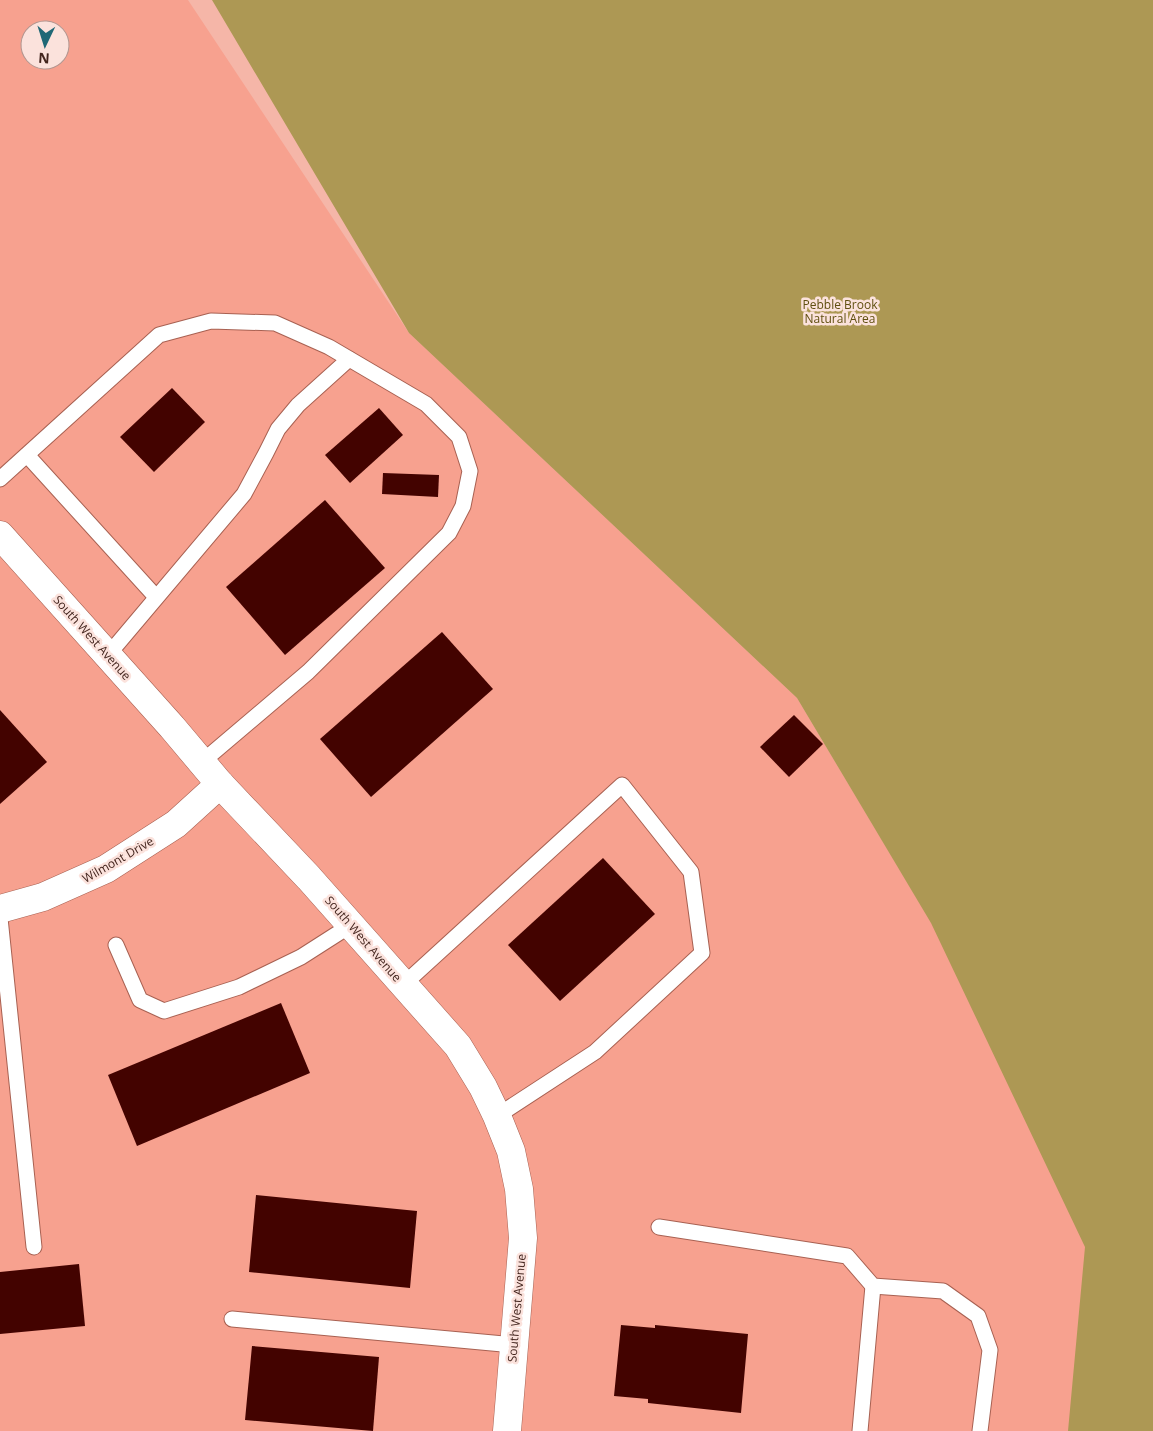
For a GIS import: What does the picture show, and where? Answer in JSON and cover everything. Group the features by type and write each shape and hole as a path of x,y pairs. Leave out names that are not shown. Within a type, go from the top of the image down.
{"street":[{"name":"South West Avenue","path":"0,535 220,784 260,824 458,1046 483,1086 511,1151 519,1189 523,1238 507,1431"},
{"name":"Wilmont Drive","path":"0,909 43,897 106,869 176,824 220,784"}],"lane":[{"path":"0,479 159,335 211,321 275,324 329,347 426,404 459,437 470,471 463,506 449,533 308,672 202,762"},
{"path":"108,655 244,494 278,428 298,405 349,359"},
{"path":"27,455 156,598"},
{"path":"403,985 622,785 691,872 702,953 595,1052 497,1116"},
{"path":"0,918 34,1247"},
{"path":"116,945 140,1000 164,1011 239,987 301,957 351,925"},
{"path":"659,1227 846,1256 873,1286 944,1291 978,1316 990,1350 980,1431"},
{"path":"860,1431 873,1286"},
{"path":"232,1319 514,1345"}],"shaded area":[{"path":"0,0 188,0 409,333 797,698 1115,1230 1098,1431 0,1431"}],"green space":[{"name":"Pebble Brook Natural Area","path":"212,0 1153,0 1153,1431 1068,1431 1085,1247 931,923 797,698 409,333"}],"building":[{"path":"172,388 205,422 154,472 120,437"},
{"path":"379,408 403,435 350,483 325,455"},
{"path":"383,473 439,475 438,497 382,494"},
{"path":"325,500 385,568 285,655 226,587"},
{"path":"442,632 493,689 371,797 320,739"},
{"path":"0,710 47,762 0,804"},
{"path":"794,715 823,744 789,777 760,747"},
{"path":"603,858 655,914 560,1001 508,945"},
{"path":"281,1003 310,1073 137,1146 108,1075"},
{"path":"256,1195 417,1211 410,1288 249,1272"},
{"path":"79,1264 85,1326 0,1334 0,1272"},
{"path":"621,1325 655,1328 655,1325 748,1334 741,1413 648,1403 648,1399 614,1396"},
{"path":"252,1346 379,1357 373,1431 245,1420"}]}
